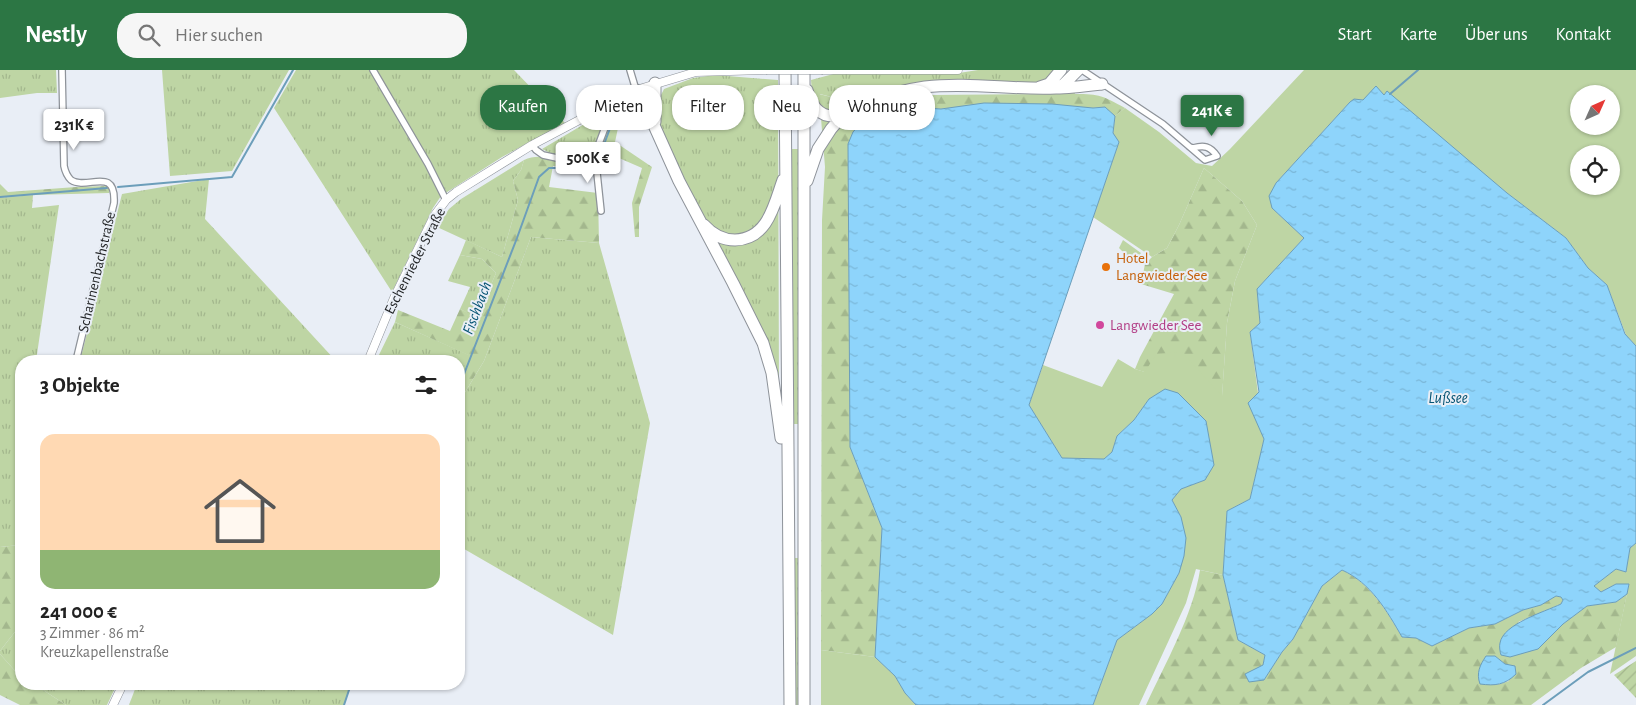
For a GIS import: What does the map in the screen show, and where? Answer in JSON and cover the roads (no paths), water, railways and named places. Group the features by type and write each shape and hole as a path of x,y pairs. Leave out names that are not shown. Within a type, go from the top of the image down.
{"highway":[{"path":"785,70 790,705"},
{"path":"1039,87 1050,84 1061,70"},
{"path":"1056,88 1064,84 1078,70"},
{"path":"804,74 809,98 820,113 829,115"},
{"path":"804,74 804,705"},
{"path":"935,87 1056,88 1102,84"},
{"path":"656,130 679,181 744,303 763,344 772,373 781,434 783,484 788,499"},
{"path":"804,192 818,149 830,130"},
{"path":"700,220 715,235 728,240 742,240 755,235 770,216 786,170"}],"street":[{"name":"Scharinenbachstraße","path":"62,70 64,166 66,174 71,180 78,182 101,181 109,183 113,188 114,195 114,203 77,355"},
{"path":"373,70 428,164 446,200"},
{"path":"630,70 634,85"},
{"path":"823,70 958,70"},
{"name":"Eschenrieder Straße","path":"650,85 696,72 823,70"},
{"path":"1082,70 1163,124 1190,147"},
{"name":"Eschenrieder Straße","path":"370,355 394,298 423,238 434,216 446,200 532,145 576,123"},
{"path":"601,211 595,154 604,130"},
{"path":"532,145 543,155 566,160 584,161 595,154"},
{"path":"114,705 120,690"}],"water":[{"name":"Lußsee","path":"1376,86 1384,95 1387,91 1507,193 1566,238 1588,268 1607,285 1625,334 1636,346 1636,543 1630,548 1626,572 1616,569 1594,586 1601,592 1616,584 1629,584 1627,594 1616,602 1587,606 1563,624 1538,649 1510,657 1501,655 1500,649 1503,636 1508,630 1525,619 1561,604 1563,600 1561,597 1556,596 1541,605 1523,610 1495,624 1469,628 1432,646 1416,638 1402,637 1370,590 1342,570 1322,586 1293,639 1264,680 1249,682 1245,674 1263,665 1265,655 1238,640 1223,575 1227,511 1250,499 1264,439 1248,403 1259,392 1250,332 1260,323 1257,289 1304,238 1272,208 1269,196 1276,183 1350,102 1354,99 1363,100"},
{"path":"984,103 1052,104 1093,108 1105,107 1115,116 1113,133 1119,142 1029,405 1062,458 1104,459 1112,452 1117,436 1134,420 1149,399 1165,389 1178,393 1206,421 1214,465 1205,480 1181,489 1172,500 1181,517 1186,538 1184,556 1179,573 1162,604 1152,614 1117,640 1093,705 916,705 905,693 895,676 875,657 882,528 850,447 848,144 855,130 935,130 935,109"},
{"path":"1486,656 1495,656 1505,664 1515,666 1516,674 1500,684 1480,684 1479,669"}],"waterway":[{"path":"118,187 232,177 293,70"},
{"path":"1390,94 1418,70"},
{"path":"599,158 609,130"},
{"name":"Fischbach","path":"465,372 539,177 549,168 570,168 591,162"},
{"path":"0,197 107,188"},
{"path":"1543,705 1588,672 1636,648"},
{"name":"Fischbach","path":"344,705 349,690"}],"place":[{"name":"Hotel Langwieder See","path":"1106,267"},
{"name":"Langwieder See","path":"1100,325"}]}
